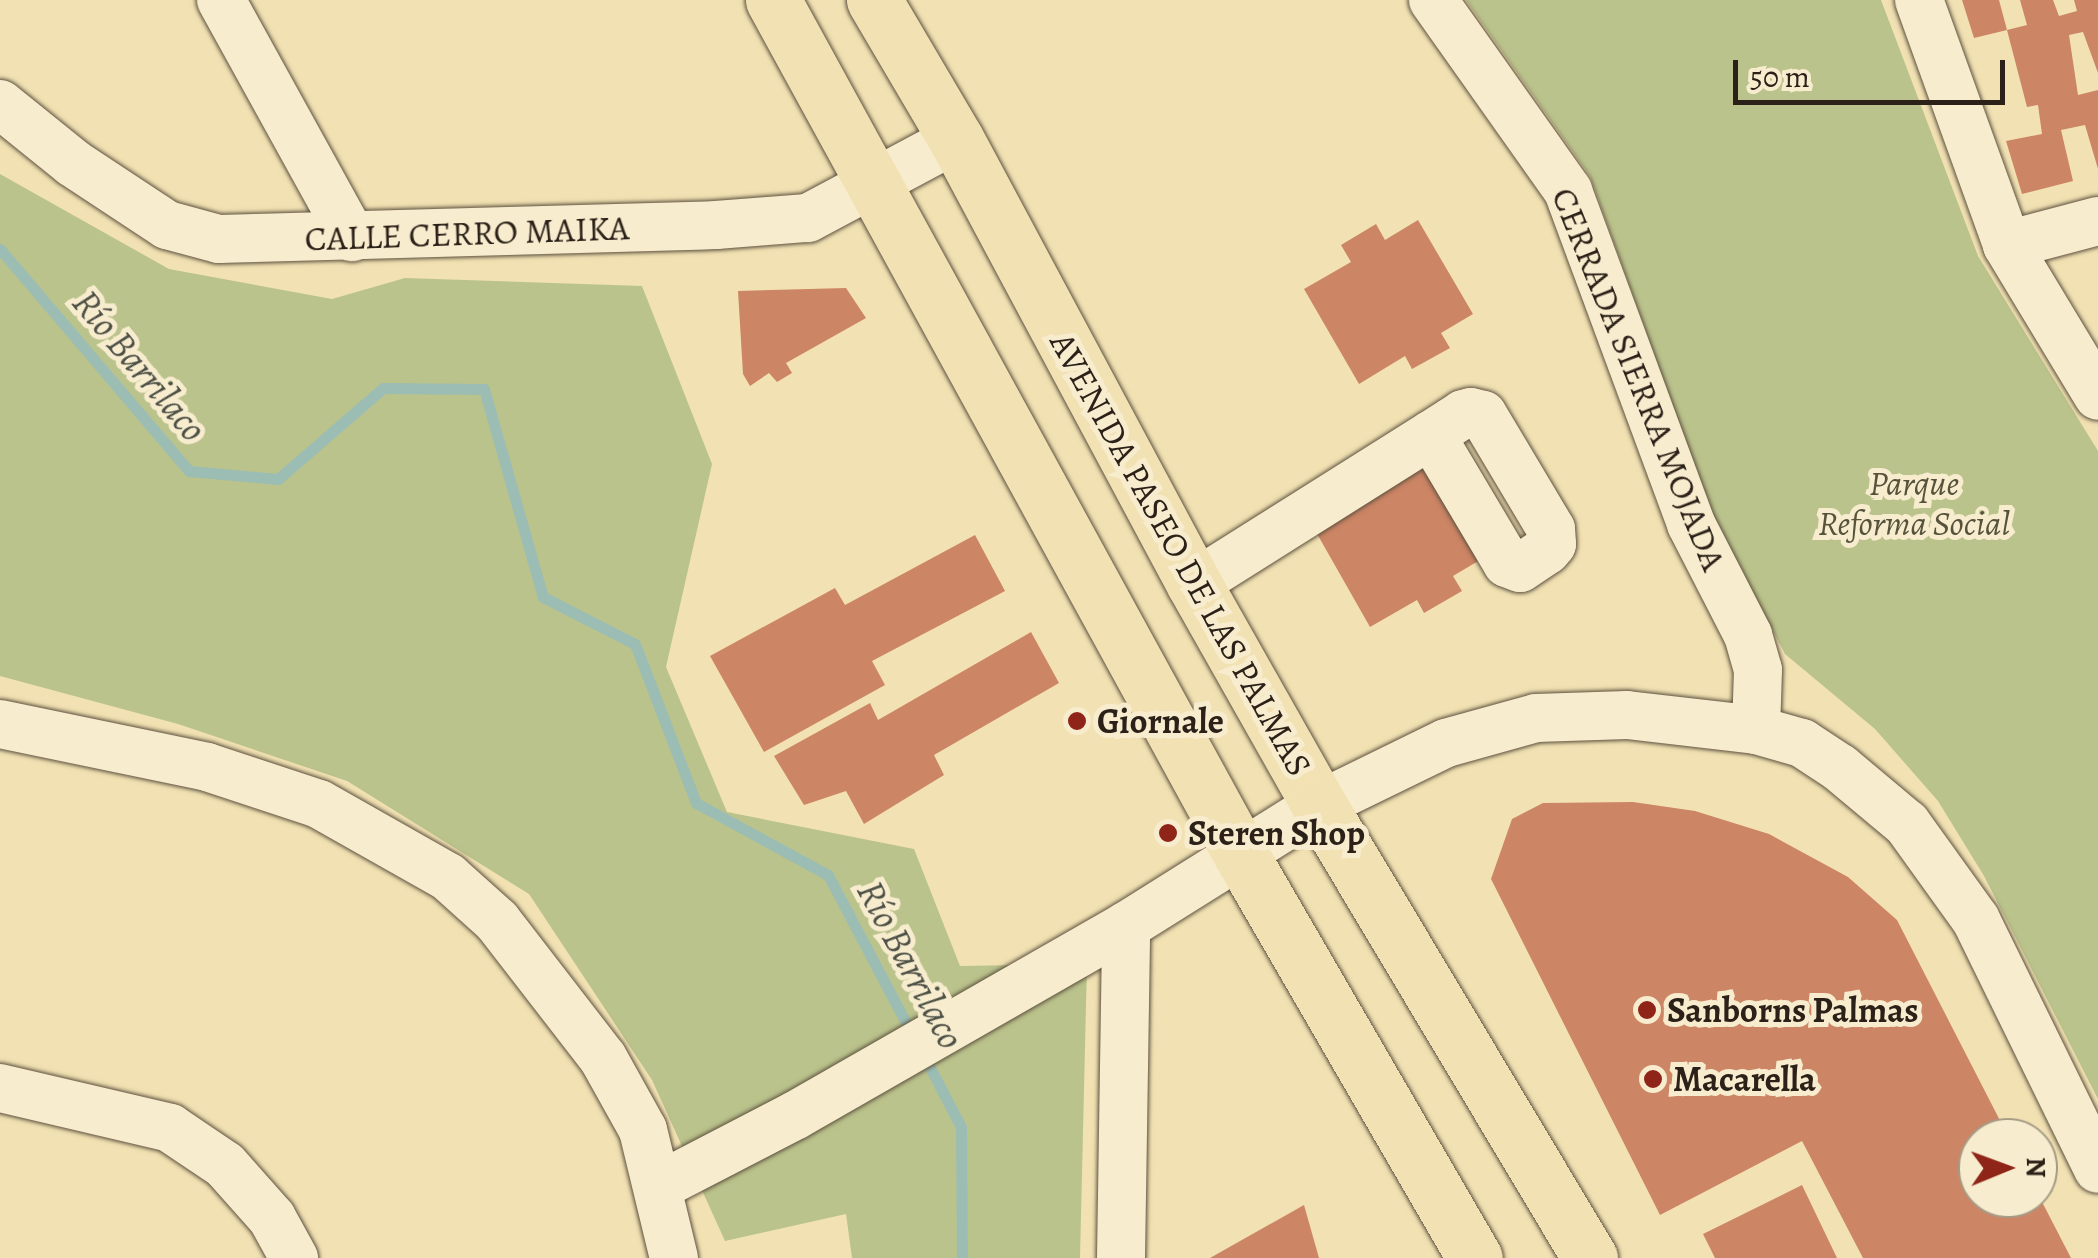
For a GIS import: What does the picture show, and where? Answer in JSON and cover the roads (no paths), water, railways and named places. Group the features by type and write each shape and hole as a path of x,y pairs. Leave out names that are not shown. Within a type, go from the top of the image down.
{"main road":[{"path":"773,0 1240,852 1475,1258"},
{"name":"AVENIDA PASEO DE LAS PALMAS","path":"874,0 956,139 1194,584 1319,805 1590,1258"}],"street":[{"path":"221,0 352,237"},
{"name":"CERRADA SIERRA MOJADA","path":"1433,0 1568,192 1690,524 1748,634 1758,670 1756,730"},
{"path":"1919,0 2007,245 2098,396"},
{"name":"CALLE CERRO MAIKA","path":"0,104 73,163 167,225 219,239 808,218 876,186 956,139"},
{"path":"2007,245 2098,221"},
{"path":"1194,584 1430,435"},
{"path":"658,1186 796,1115 1126,926 1319,805 1446,743 1536,718 1628,714 1756,730 1802,743 1907,824 1976,920 2098,1169"},
{"path":"0,724 207,767 319,804 448,877 497,921 603,1058 643,1130 674,1258"},
{"path":"1121,1258 1126,926"},
{"path":"0,1088 170,1128 225,1165 272,1218 294,1258"}],"waterway":[{"name":"Río Barrilaco","path":"0,249 189,471 278,479 383,388 484,389 543,597 635,644 696,803 828,875 912,1034"},
{"name":"Río Barrilaco","path":"923,1054 961,1127 962,1258"}],"place":[{"name":"Giornale","path":"1077,721"},
{"name":"Steren Shop","path":"1168,833"},
{"name":"Sanborns Palmas","path":"1647,1010"},
{"name":"Macarella","path":"1653,1079"}],"park label":[{"name":"Parque Reforma Social","path":"1914,503"}]}
